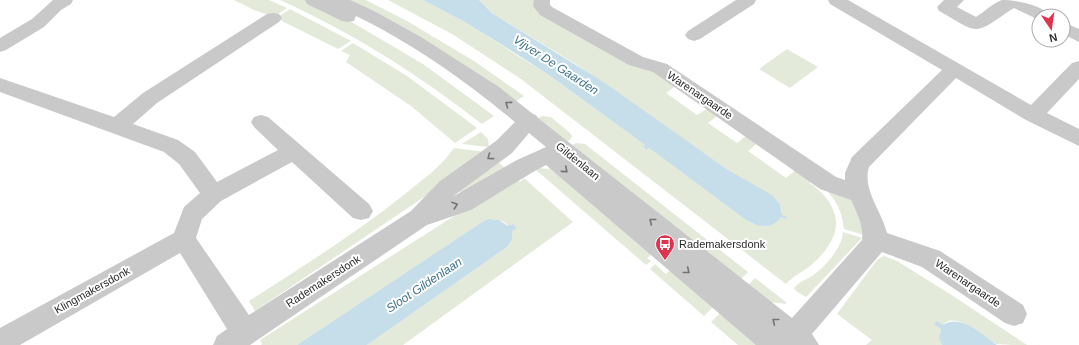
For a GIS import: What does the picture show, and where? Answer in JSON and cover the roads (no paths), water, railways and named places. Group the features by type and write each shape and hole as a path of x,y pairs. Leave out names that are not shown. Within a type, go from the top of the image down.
{"street":[{"path":"0,46 38,23 55,6 65,0"},
{"name":"Gildenlaan","path":"313,0 360,23 412,54 524,126"},
{"name":"Gildenlaan","path":"336,0 368,15 416,41 460,70 555,152 790,342"},
{"name":"Warenargaarde","path":"542,0 541,6 546,11 636,61 660,68 828,183 860,194"},
{"path":"694,35 748,0"},
{"path":"836,0 1033,115 1079,138"},
{"path":"956,0 945,7 976,24 1013,0 1031,10"},
{"path":"117,126 150,98 273,18"},
{"path":"1033,115 1079,67"},
{"path":"790,342 871,249 876,239 876,230 860,194 855,175 860,163 954,69"},
{"path":"0,85 171,146 188,158 213,195"},
{"path":"261,122 361,211"},
{"name":"Rademakersdonk","path":"236,339 419,218 447,188 504,147 524,126"},
{"path":"236,339 184,240 192,214 213,195 294,151"},
{"name":"Rademakersdonk","path":"419,218 463,203 525,166 555,152"},
{"name":"Warenargaarde","path":"876,239 931,259 1014,314"},
{"name":"Klingmakersdonk","path":"0,342 184,240"}],"water":[{"name":"Vijver De Gaarden","path":"423,0 479,0 492,13 605,83 728,170 772,195 780,204 782,215 786,216 786,219 781,217 774,224 769,226 760,226 746,220 649,148 646,150 643,147 645,145 553,78 463,21"},
{"name":"Sloot Gildenlaan","path":"489,219 499,220 508,226 514,224 516,229 512,231 512,240 507,247 367,345 297,345 482,222"},
{"path":"937,321 943,325 950,322 964,323 997,345 942,345 939,338 941,329 934,324"}],"place":[{"name":"Rademakersdonk","path":"665,261"}]}
